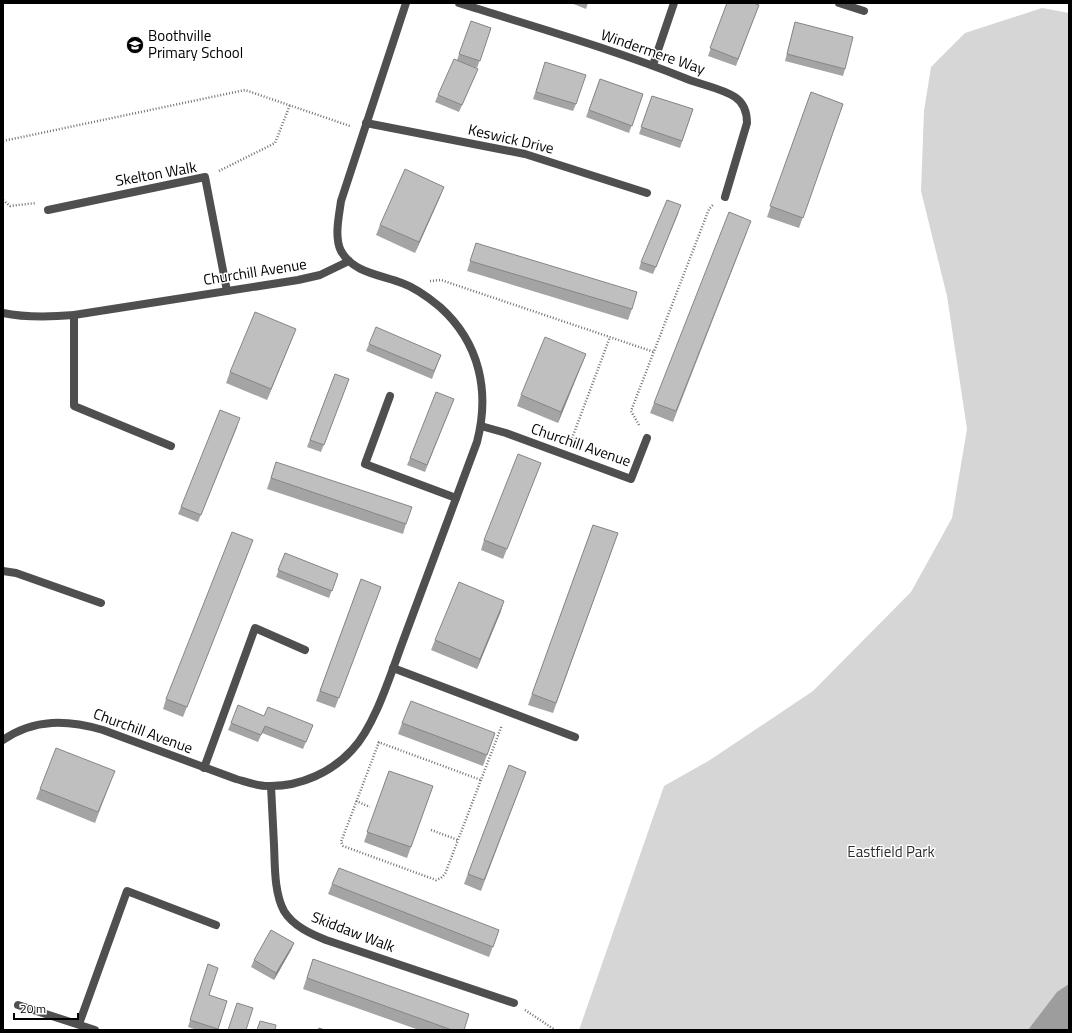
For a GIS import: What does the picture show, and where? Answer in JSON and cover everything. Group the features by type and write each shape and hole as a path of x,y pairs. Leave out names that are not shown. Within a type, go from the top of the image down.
{"street":[{"path":"349,261 341,251 338,236 338,220 341,201 406,3"},
{"name":"Windermere Way","path":"459,3 653,65 736,97 743,105 747,113 747,123 725,197"},
{"path":"653,65 674,3"},
{"path":"839,3 864,11"},
{"name":"Keswick Drive","path":"365,126 525,154 647,193"},
{"name":"Skelton Walk","path":"48,210 205,177 227,291"},
{"name":"Churchill Avenue","path":"3,313 15,316 40,317 74,315 298,280 320,275 349,261 357,267 403,283 421,292 457,324 475,358 480,376 483,411 477,442 393,668 367,730 353,750 339,763 305,781 271,786 256,785 204,768 103,730 82,724 62,722 42,724 24,729 3,740"},
{"path":"74,315 74,406 172,446"},
{"path":"390,396 365,464 456,498"},
{"name":"Churchill Avenue","path":"481,426 506,433 631,479 647,438"},
{"path":"3,570 16,572 101,603"},
{"name":"Churchill Avenue","path":"204,768 255,628 306,650"},
{"path":"393,668 575,737"},
{"name":"Skiddaw Walk","path":"271,786 275,874 279,897 284,911 296,924 311,934 326,940 514,1003"},
{"path":"79,1024 127,891 216,925"},
{"path":"18,1005 95,1030"}],"path":[{"path":"3,141 245,90 290,105 365,126"},
{"path":"205,177 275,143 290,105"},
{"path":"647,438 631,411 709,209 725,197"},
{"path":"3,200 10,206 35,202 48,210"},
{"path":"403,283 441,280 654,352"},
{"path":"566,455 610,337"},
{"path":"481,780 379,742 341,842 343,846 436,880 441,878 445,874 508,711"},
{"path":"356,801 370,807"},
{"path":"431,830 458,840"},
{"path":"514,1003 555,1030"}],"green space":[{"name":"Eastfield Park","path":"1042,8 1069,13 1069,1030 579,1030 664,786 710,760 813,691 911,592 952,518 967,429 947,296 921,191 924,111 931,67 965,33"}],"shaded area":[{"path":"1069,984 1069,1030 1028,1030 1057,992"}],"building":[{"path":"727,3 753,3 759,5 738,59 710,48"},
{"path":"471,21 491,28 480,61 459,54"},
{"path":"795,22 853,37 845,69 787,54"},
{"path":"454,59 478,69 462,105 438,95"},
{"path":"545,62 586,75 576,104 536,92"},
{"path":"600,79 643,94 632,126 589,110"},
{"path":"811,92 843,104 803,218 770,206"},
{"path":"652,96 693,109 682,141 641,127"},
{"path":"405,169 444,187 419,242 380,225"},
{"path":"667,200 681,205 656,267 641,262"},
{"path":"729,212 751,221 676,411 654,403"},
{"path":"476,243 637,292 632,309 470,261"},
{"path":"255,312 296,329 271,389 230,372"},
{"path":"376,327 441,355 434,371 369,344"},
{"path":"545,337 586,354 561,412 521,395"},
{"path":"335,374 349,379 324,445 310,440"},
{"path":"436,392 454,399 427,465 410,458"},
{"path":"220,410 240,418 201,515 181,507"},
{"path":"518,454 541,463 507,549 484,540"},
{"path":"276,462 412,507 406,524 271,478"},
{"path":"593,525 618,533 556,703 532,694"},
{"path":"232,532 253,540 187,707 166,699"},
{"path":"285,553 338,574 332,591 278,570"},
{"path":"361,579 381,587 339,698 320,691"},
{"path":"459,582 504,601 480,659 435,640"},
{"path":"411,701 495,733 487,755 402,723"},
{"path":"238,705 264,716 268,707 313,725 306,742 265,726 261,735 231,723"},
{"path":"56,748 115,771 98,812 40,789"},
{"path":"509,765 526,772 484,880 468,874"},
{"path":"389,771 433,786 411,847 367,832"},
{"path":"339,868 499,930 493,947 332,884"},
{"path":"271,930 294,943 276,973 254,960"},
{"path":"313,959 469,1014 464,1030 452,1030 307,978"},
{"path":"208,964 218,968 209,995 227,1001 218,1029 190,1020"},
{"path":"237,1003 253,1008 246,1030 228,1030"},
{"path":"260,1021 276,1025 275,1030 257,1030"}],"place":[{"name":"Boothville Primary School","path":"135,45"}]}
